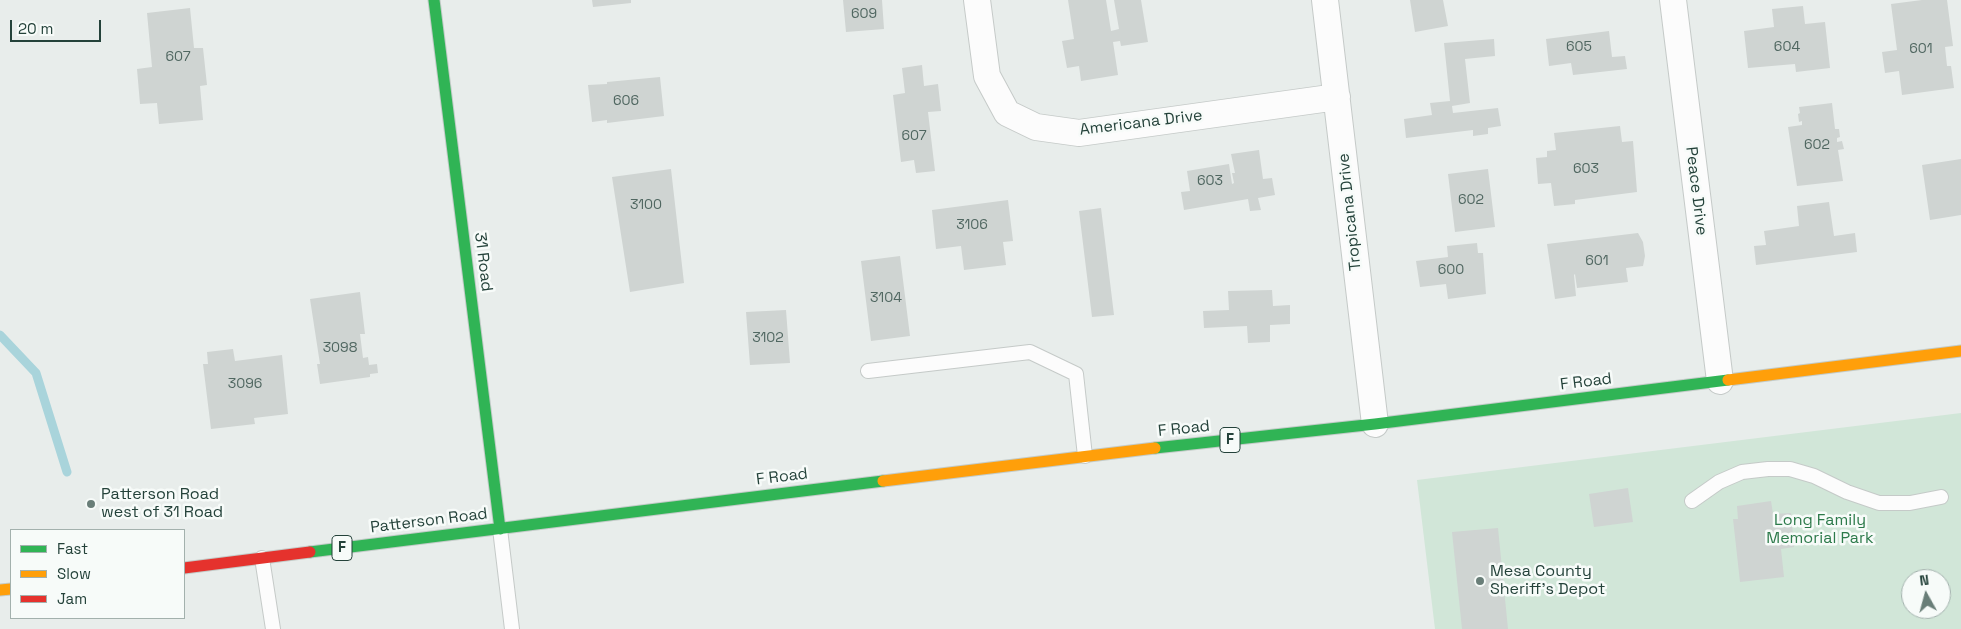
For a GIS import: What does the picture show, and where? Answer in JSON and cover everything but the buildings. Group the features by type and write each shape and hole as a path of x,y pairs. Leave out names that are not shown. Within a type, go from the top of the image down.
{"main road":[{"name":"31 Road","path":"434,0 500,529"},
{"name":"F Road","path":"500,529 1085,456 1375,424 1961,351"},
{"name":"Patterson Road","path":"185,568 500,529"}],"street":[{"name":"Americana Drive","path":"977,0 987,76 1007,113 1036,127 1079,133 1337,97"},
{"name":"Tropicana Drive","path":"1325,0 1375,424"},
{"name":"Peace Drive","path":"1673,0 1720,381"}],"lane":[{"path":"868,371 1030,352 1076,374 1085,456"},
{"path":"1692,501 1719,482 1742,472 1768,469 1790,470 1814,476 1847,492 1879,503 1910,502 1941,497"},
{"path":"500,529 512,629"},
{"path":"262,558 273,629"}],"green space":[{"name":"Long Family Memorial Park","path":"1961,413 1961,629 1435,629 1417,480"}],"waterway":[{"path":"0,335 36,373 67,472"}],"traffic: fast":[{"path":"434,0 500,529"},
{"path":"1155,448 1375,424 1728,380"},
{"path":"310,552 883,481"}],"traffic: slow":[{"path":"1728,380 1961,351"},
{"path":"883,481 1155,448"},
{"path":"0,590 10,589"}],"traffic: jam":[{"path":"185,568 310,552"}],"place":[{"name":"Patterson Road west of 31 Road","path":"91,504"},
{"name":"Mesa County Sheriff's Depot","path":"1480,581"}]}
